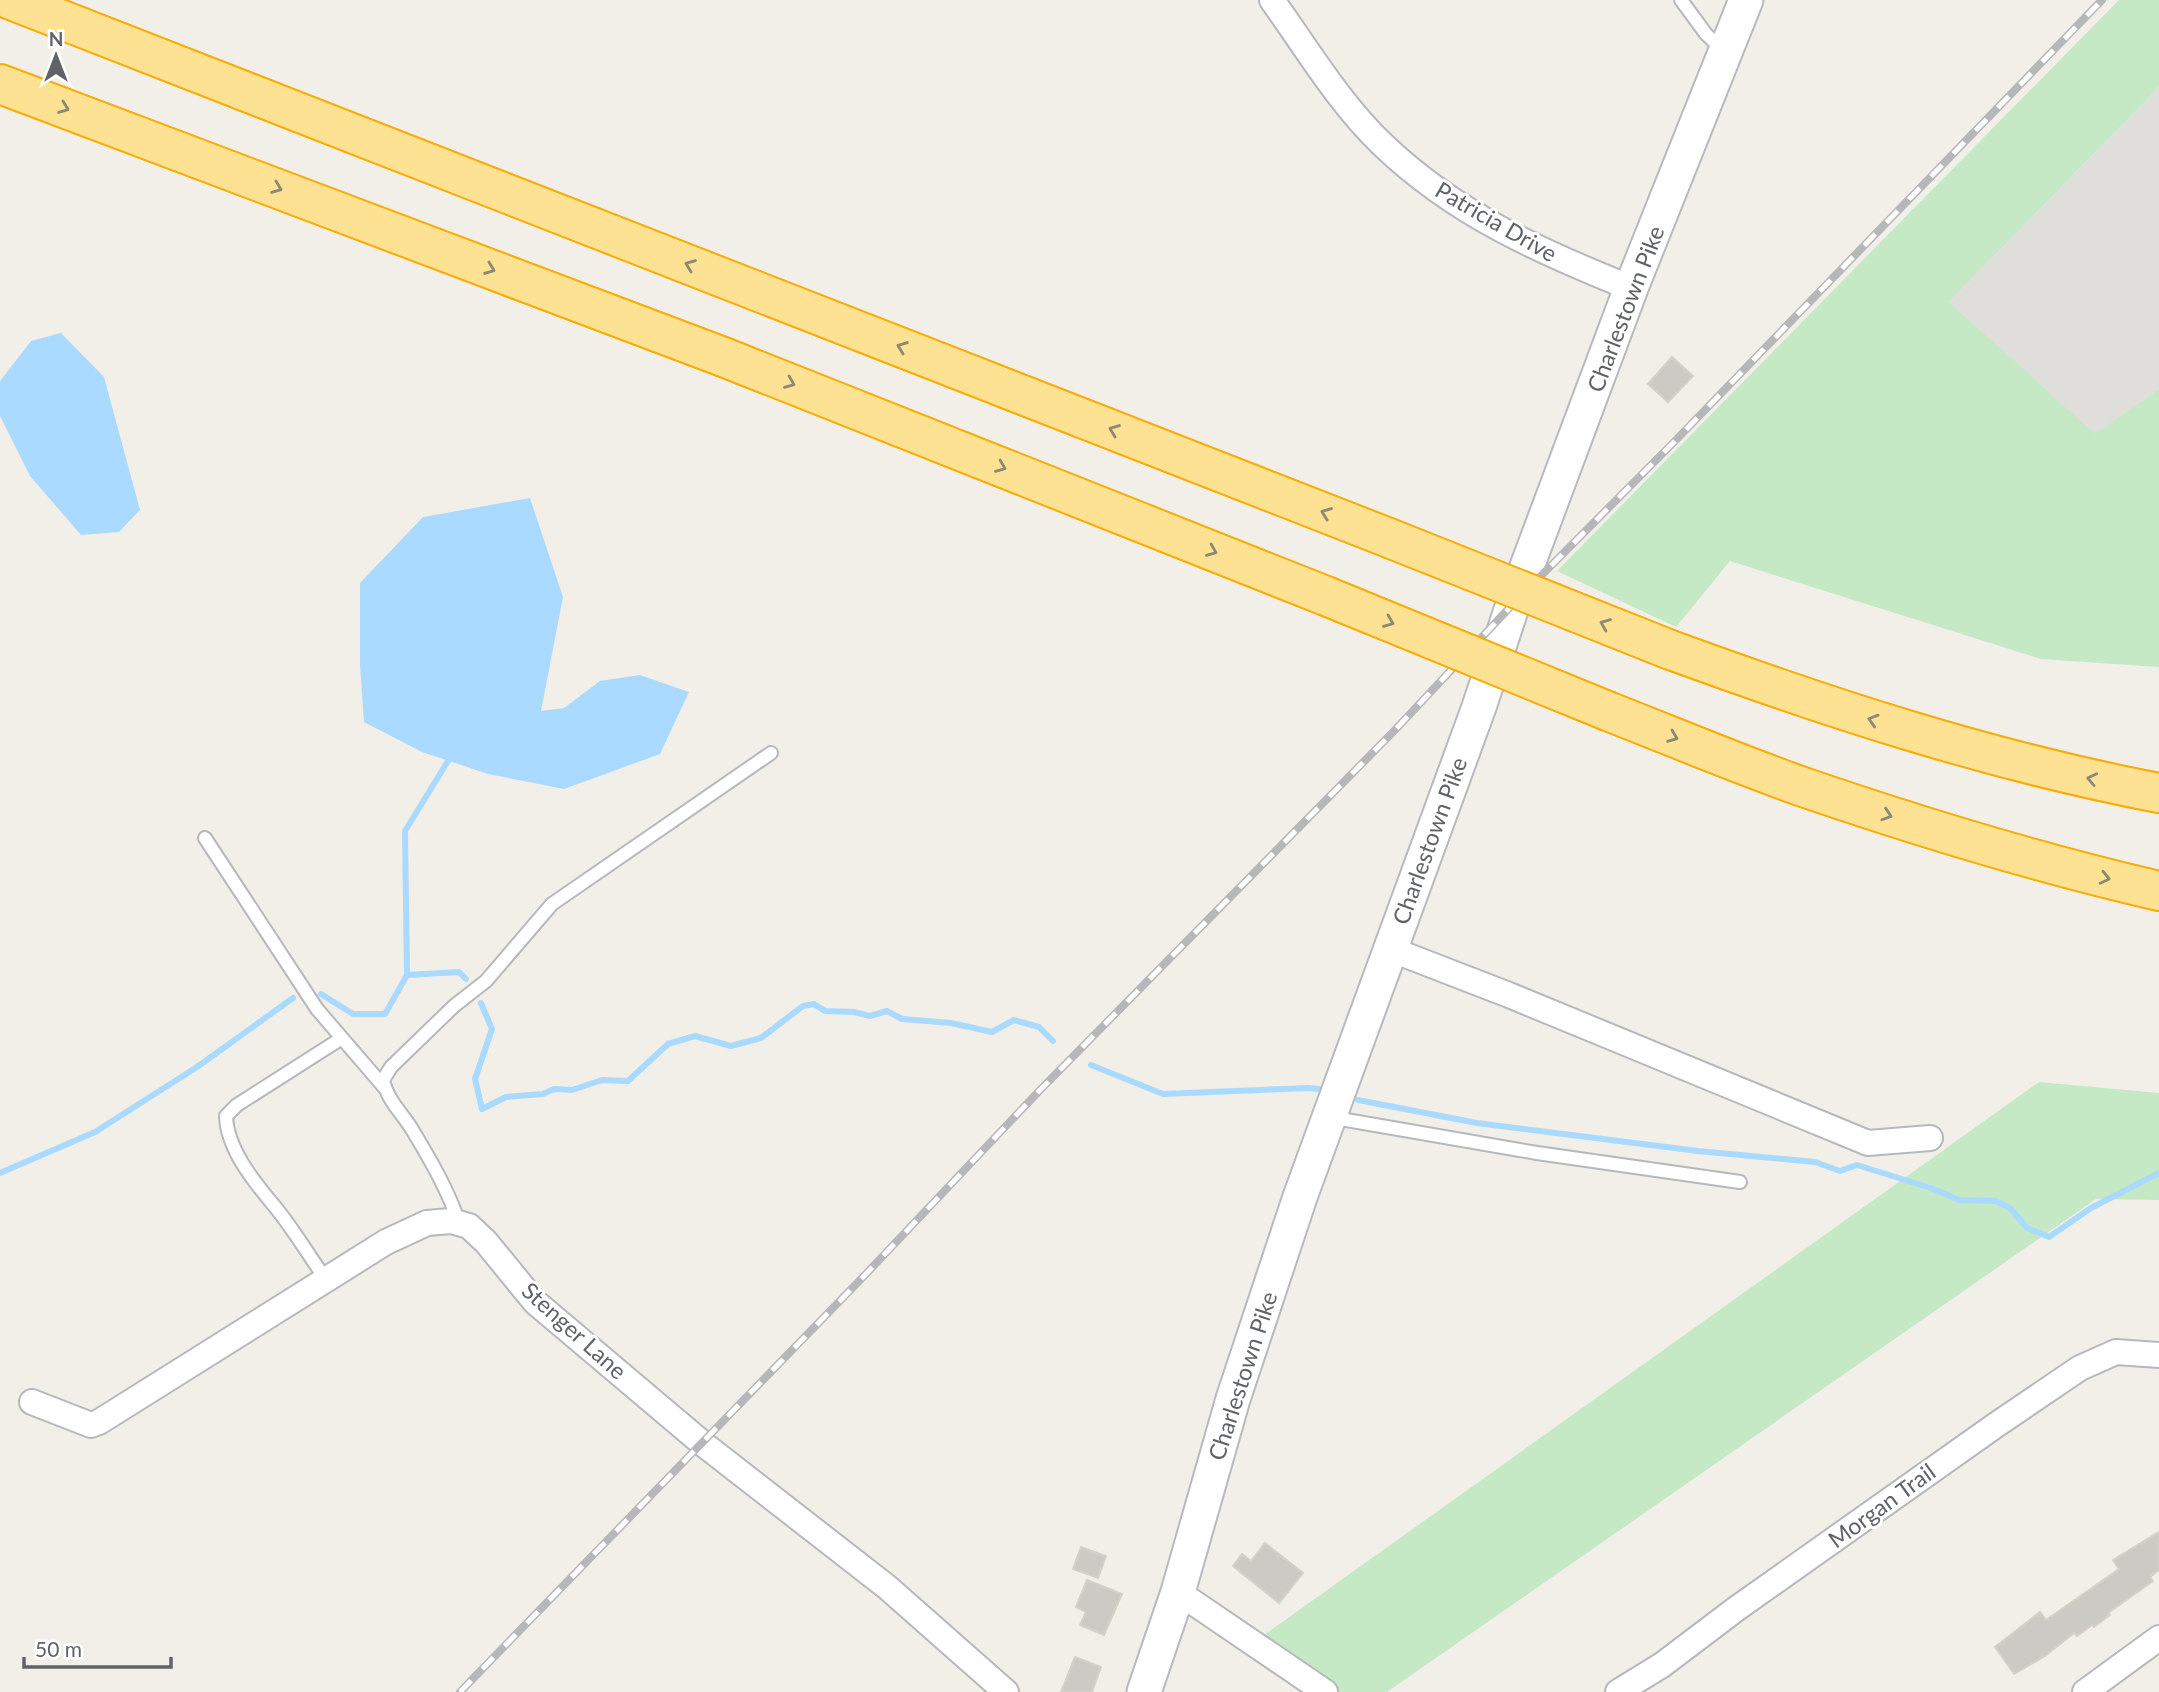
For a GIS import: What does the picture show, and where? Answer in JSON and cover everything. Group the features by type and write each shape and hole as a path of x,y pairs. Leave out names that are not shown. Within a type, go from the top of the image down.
{"highway":[{"path":"10,0 1668,649 1802,697 1958,745 2052,770 2159,793"},
{"path":"0,84 726,358 1800,786 1932,830 2159,891"}],"street":[{"name":"Patricia Drive","path":"1272,0 1348,107 1381,144 1417,175 1464,209 1527,244 1631,288"},
{"name":"Charlestown Pike","path":"1144,1692 1178,1592 1233,1399 1329,1117 1479,707 1513,604 1631,288 1746,0"},
{"path":"1390,949 1509,995 1868,1143 1930,1138"},
{"path":"32,1402 91,1425 99,1422 178,1375 325,1278 386,1242 427,1223 459,1223"},
{"name":"Stenger Lane","path":"459,1223 469,1226 486,1242 536,1302 702,1443 887,1587 1006,1692"},
{"name":"Morgan Trail","path":"1618,1692 1662,1665 1736,1609 2080,1368 2116,1352 2159,1355"},
{"path":"1178,1592 1322,1691"},
{"path":"2085,1692 2159,1639"}],"lane":[{"path":"1681,0 1706,34 1726,53"},
{"path":"384,1087 383,1080 391,1067 454,1006 486,981 552,904 771,754"},
{"path":"205,838 302,987 384,1087 447,1189 459,1223"},
{"path":"325,1278 258,1188 234,1148 226,1126 226,1116 237,1105 342,1038"},
{"path":"1329,1117 1538,1153 1741,1182"}],"shaded area":[{"path":"2159,87 2159,389 2095,435 1949,302"}],"green space":[{"path":"2119,0 2159,0 2159,87 1949,302 2095,434 2159,389 2159,667 2041,659 1730,561 1676,627 1557,571"},
{"path":"2039,1082 2159,1093 2159,1200 2096,1199 1387,1692 1325,1692 1253,1643"}],"water":[{"path":"61,333 104,377 140,510 119,532 81,535 30,476 0,416 0,381 31,341"},
{"path":"530,498 563,597 541,711 564,708 600,681 640,675 689,692 660,754 564,789 488,774 422,752 364,722 360,665 360,583 423,517"}],"building":[{"path":"1672,357 1693,376 1668,402 1648,384"},
{"path":"2159,1532 2159,1570 2150,1577 2153,1581 2108,1613 2110,1615 2094,1627 2092,1625 2077,1636 2074,1633 2045,1656 2014,1674 1995,1647 2040,1612 2046,1620 2119,1569 2113,1560"},
{"path":"1265,1543 1303,1573 1279,1603 1233,1566 1242,1554 1251,1561"},
{"path":"1081,1547 1106,1556 1098,1578 1073,1569"},
{"path":"1087,1580 1122,1594 1104,1635 1080,1625 1086,1612 1076,1607"},
{"path":"1075,1657 1101,1667 1092,1692 1061,1692"}],"waterway":[{"path":"407,975 405,831 448,761"},
{"path":"321,994 353,1014 385,1014 407,975 459,972 466,979"},
{"path":"0,1173 95,1132 197,1067 293,998"},
{"path":"481,1003 492,1029 475,1079 482,1109 506,1097 543,1094 554,1089 572,1090 602,1080 628,1081 668,1044 695,1036 731,1046 761,1038 803,1006 814,1004 825,1011 854,1012 870,1016 887,1011 902,1019 951,1023 992,1032 1014,1020 1039,1027 1053,1041"},
{"path":"1091,1065 1163,1094 1308,1088 1329,1090"},
{"path":"1358,1100 1477,1123 1698,1151 1815,1162 1840,1171 1857,1165 1931,1188 1959,1200 1996,1201 2010,1208 2027,1228 2049,1237 2091,1208 2159,1173"}],"railway":[{"path":"460,1692 864,1276 1041,1089 1395,730 1513,604 1674,442 2102,0"}]}
